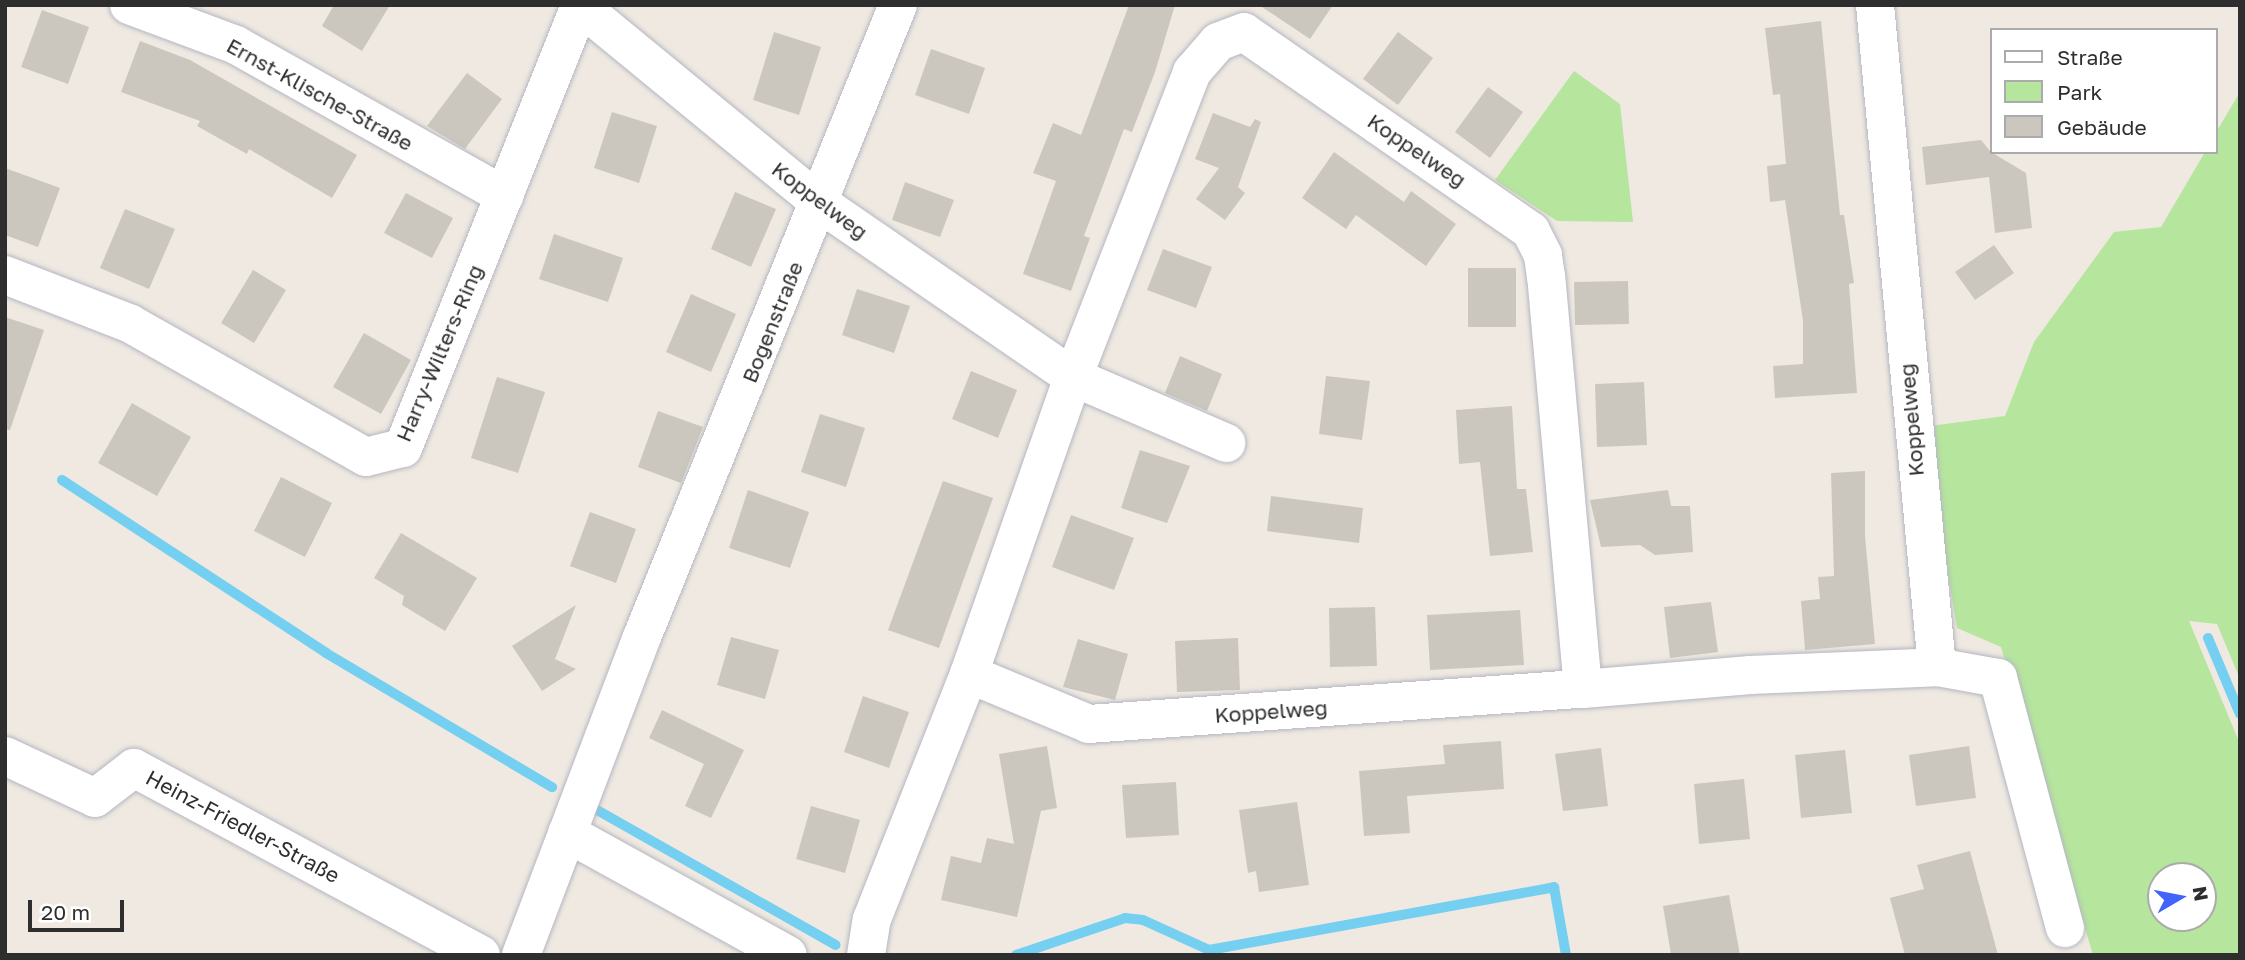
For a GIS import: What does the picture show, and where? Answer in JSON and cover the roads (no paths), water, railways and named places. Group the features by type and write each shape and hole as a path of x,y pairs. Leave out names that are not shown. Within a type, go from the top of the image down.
{"street":[{"name":"Ernst-Klische-Straße","path":"129,5 236,45 505,196"},
{"name":"Bogenstraße","path":"521,955 642,637 821,204 898,5"},
{"name":"Koppelweg","path":"1875,5 1937,667"},
{"name":"Harry-Wilters-Ring","path":"5,275 130,323 366,457 403,448 580,6"},
{"name":"Koppelweg","path":"580,6 821,204 1073,377 1226,443"},
{"name":"Koppelweg","path":"869,937 969,674 1073,377 1192,72 1218,42 1244,32 1531,231 1543,255 1546,276 1583,689"},
{"name":"Koppelweg","path":"969,674 1089,724 1937,667 1998,678 2065,928"},
{"name":"Heinz-Friedler-Straße","path":"5,756 95,798 134,768 481,955"},
{"path":"567,833 788,955"}],"waterway":[{"path":"62,480 326,653 552,787"},
{"path":"2208,638 2240,714"},
{"path":"597,810 836,945"},
{"path":"1016,955 1125,918 1143,920 1209,950 1554,887 1566,955"}]}
